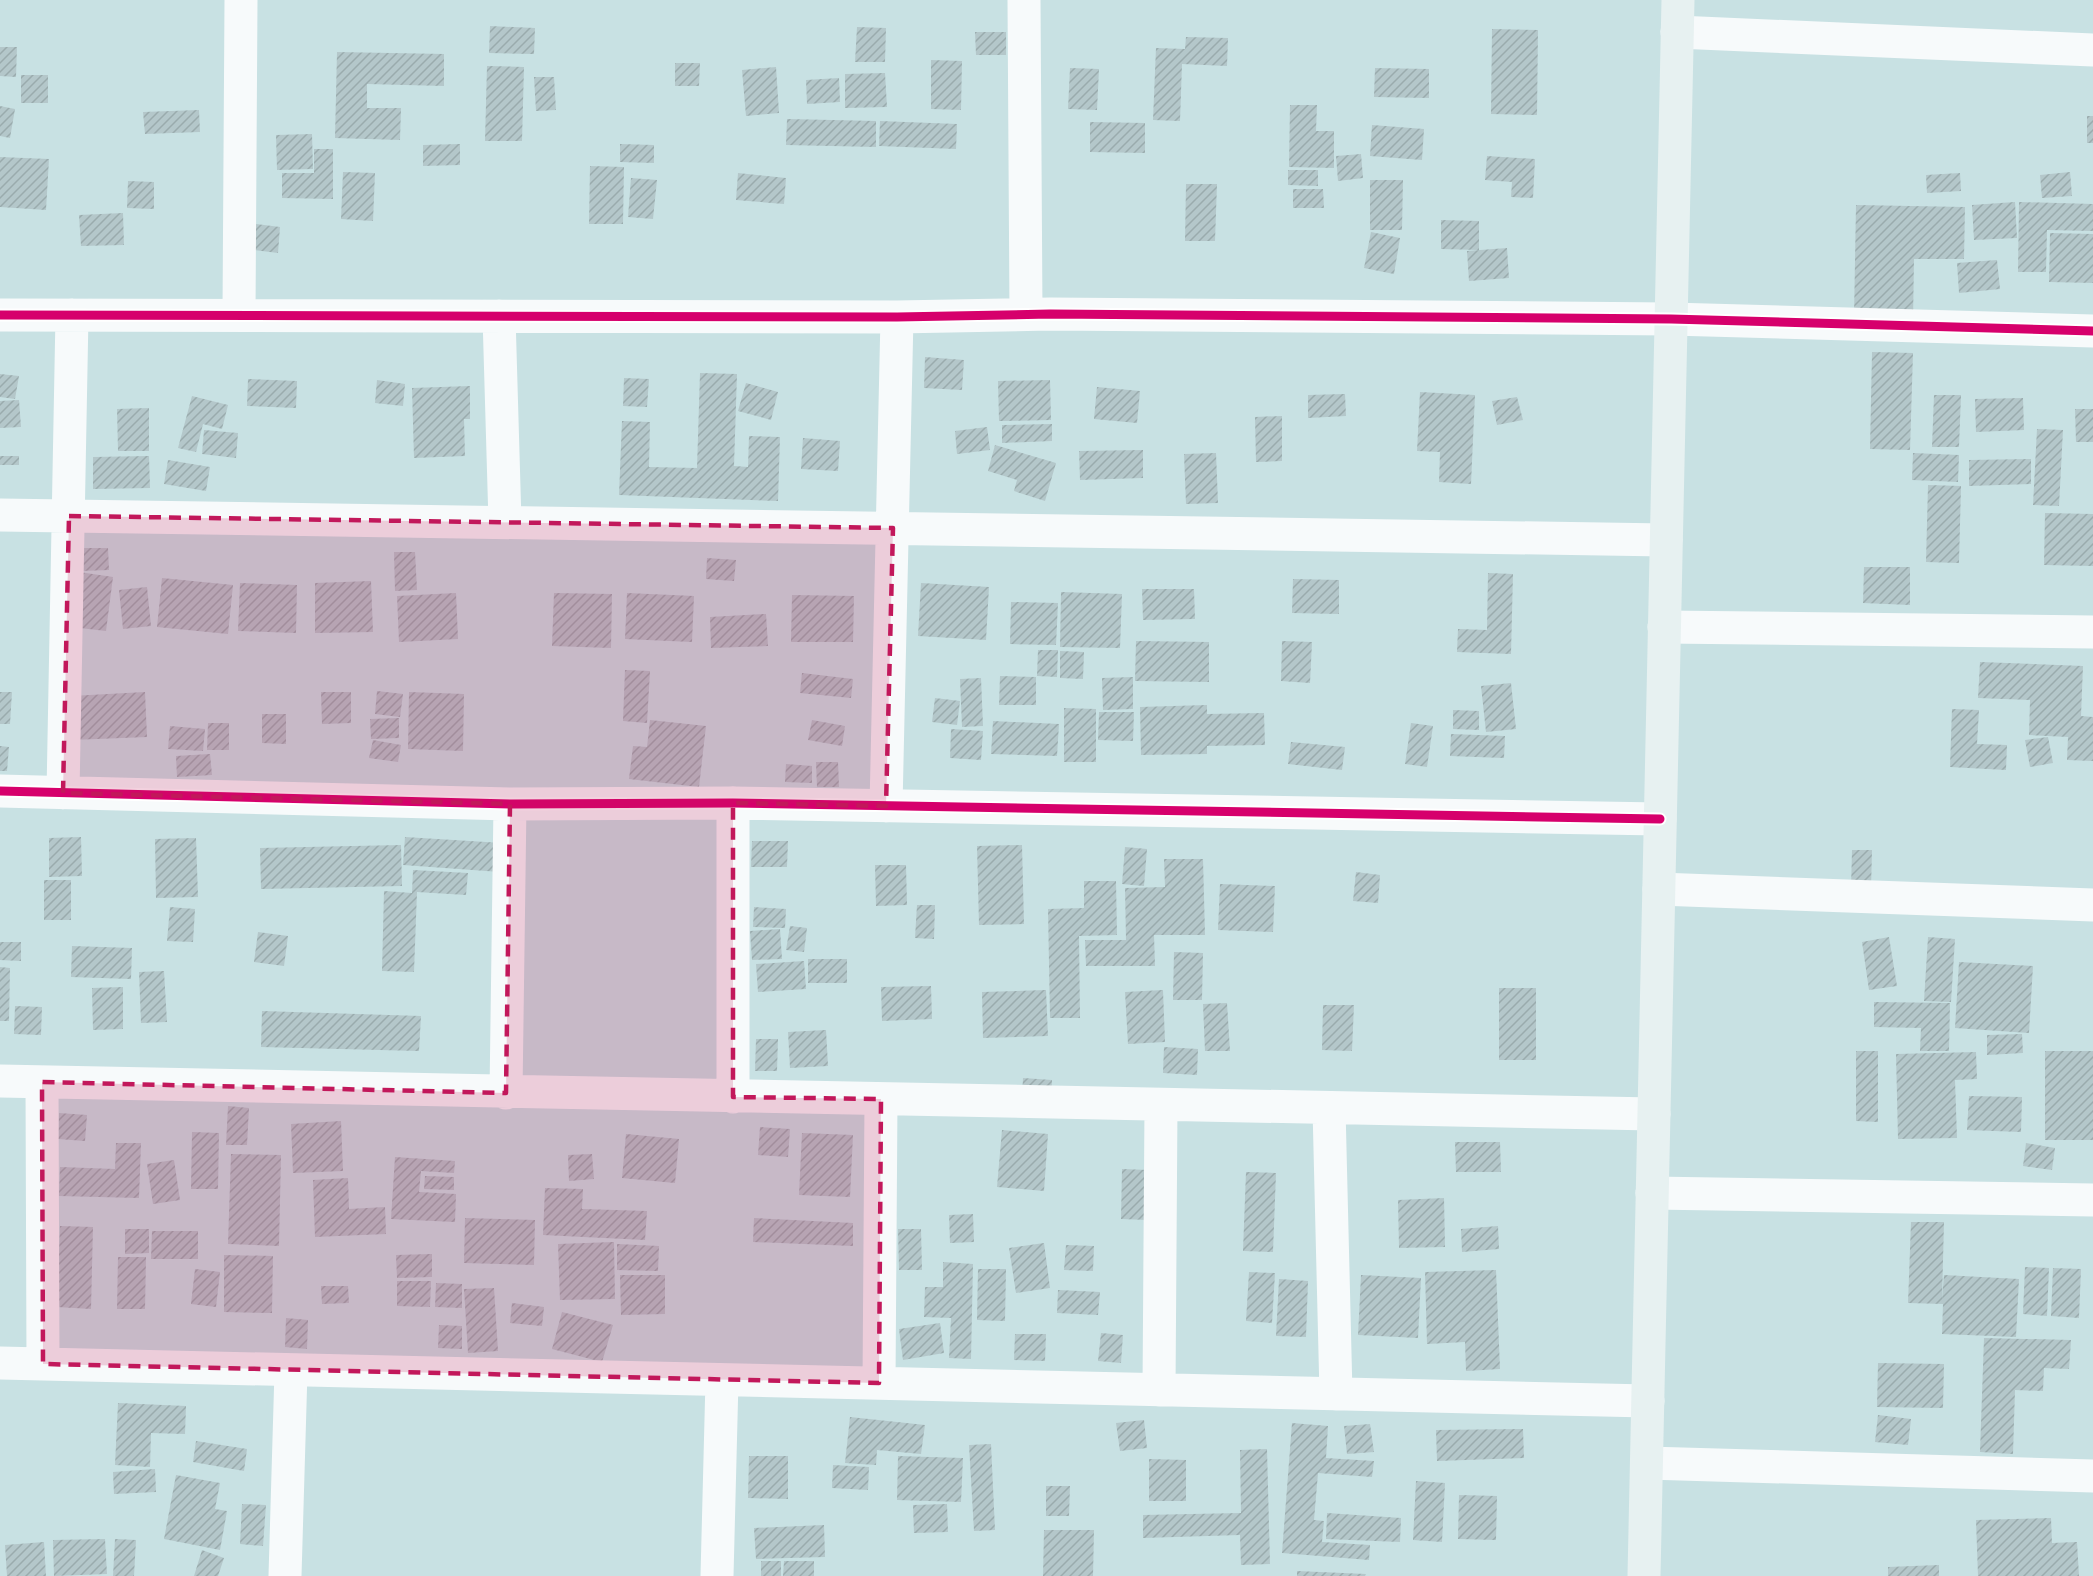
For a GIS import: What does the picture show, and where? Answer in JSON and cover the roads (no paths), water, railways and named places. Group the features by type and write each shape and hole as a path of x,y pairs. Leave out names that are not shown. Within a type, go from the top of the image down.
{"street":[{"path":"239,314 241,0"},
{"path":"1024,0 1026,314"},
{"path":"1644,1576 1678,0"},
{"path":"1677,32 2093,50"},
{"path":"0,315 897,317 1026,314 1671,319 2093,332"},
{"path":"63,793 72,315"},
{"path":"499,316 505,522"},
{"path":"886,806 897,317"},
{"path":"0,515 1666,540"},
{"path":"1664,627 2093,632"},
{"path":"0,791 510,804 733,803 1660,819"},
{"path":"733,803 733,1097"},
{"path":"506,1093 510,804"},
{"path":"1659,890 2093,905"},
{"path":"0,1081 506,1093 1654,1114"},
{"path":"42,1082 44,1364"},
{"path":"879,1383 881,1100"},
{"path":"1159,1390 1161,1105"},
{"path":"1329,1108 1336,1394"},
{"path":"1652,1193 2093,1200"},
{"path":"0,1363 1648,1401"},
{"path":"285,1576 291,1371"},
{"path":"717,1576 722,1380"},
{"path":"1647,1463 2093,1476"}]}
